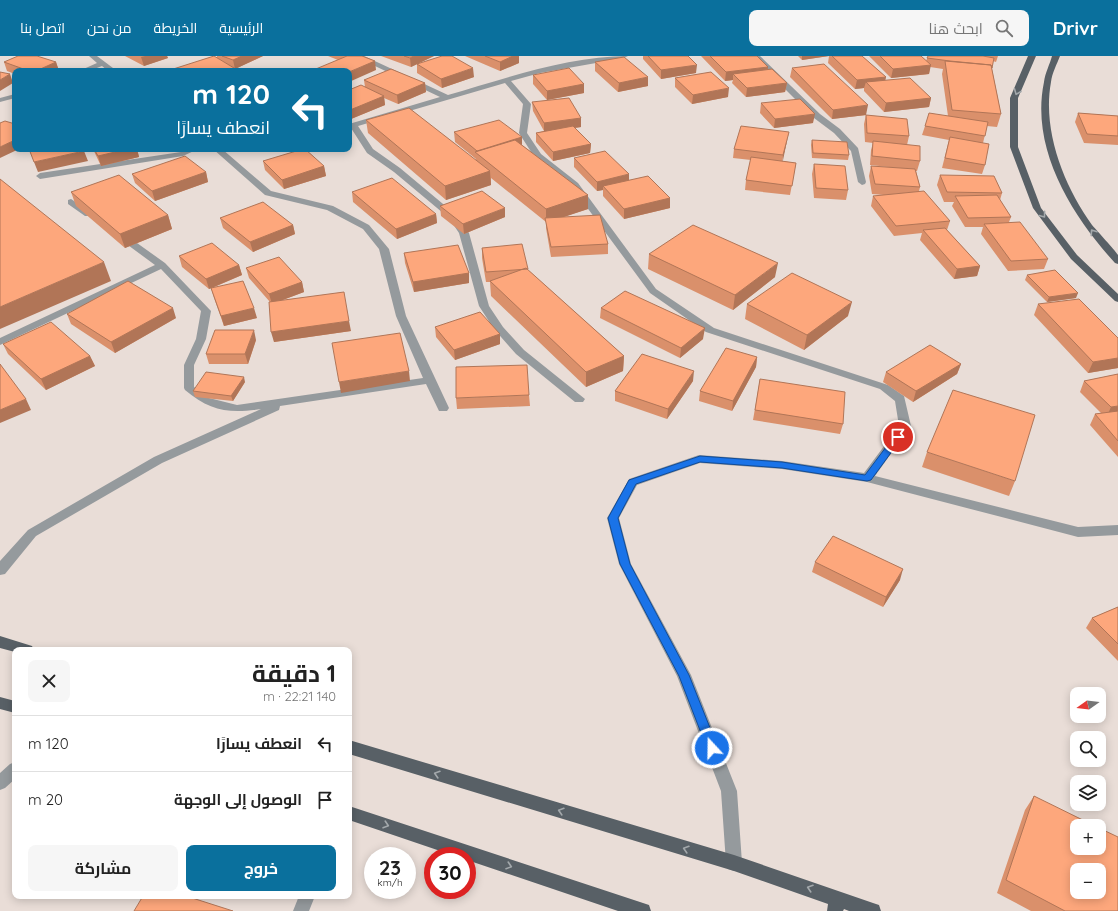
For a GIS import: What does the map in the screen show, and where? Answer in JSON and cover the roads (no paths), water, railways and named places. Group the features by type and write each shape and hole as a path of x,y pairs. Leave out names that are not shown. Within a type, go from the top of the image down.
{"main road":[{"path":"1032,56 1014,98 1014,147 1037,208 1074,257 1118,299"},
{"path":"1056,56 1052,64 1044,99 1050,150 1072,201 1104,248 1118,261"},
{"path":"0,642 17,647"},
{"path":"0,703 12,706"},
{"path":"352,748 734,863 836,904 873,911"},
{"path":"352,814 643,911"}],"street":[{"path":"93,56 109,68"},
{"path":"358,56 446,97"},
{"path":"352,125 539,71 595,58 624,56"},
{"path":"756,56 817,116 837,131 855,150 862,182"},
{"path":"90,68 103,63"},
{"path":"506,80 527,104 523,133 538,156 575,185 653,291 710,330 884,387 900,399 905,426 867,478"},
{"path":"0,100 12,97"},
{"path":"352,126 370,151 397,170 452,216 464,233 484,306 499,330 520,352 579,399"},
{"path":"40,176 184,154 188,152"},
{"path":"220,152 268,193 330,208 366,227 384,249 401,316 443,408"},
{"path":"71,202 97,220"},
{"path":"110,228 162,265 206,311 201,339 190,365 189,388 205,401 237,409 429,380"},
{"path":"0,342 162,265"},
{"path":"0,570 32,533 158,460 290,400"},
{"path":"734,863 729,791 684,675 625,564 613,518 633,482 700,459 782,465 867,478 1078,532 1118,530"},
{"path":"0,783 12,772"},
{"path":"301,911 305,899"}]}
